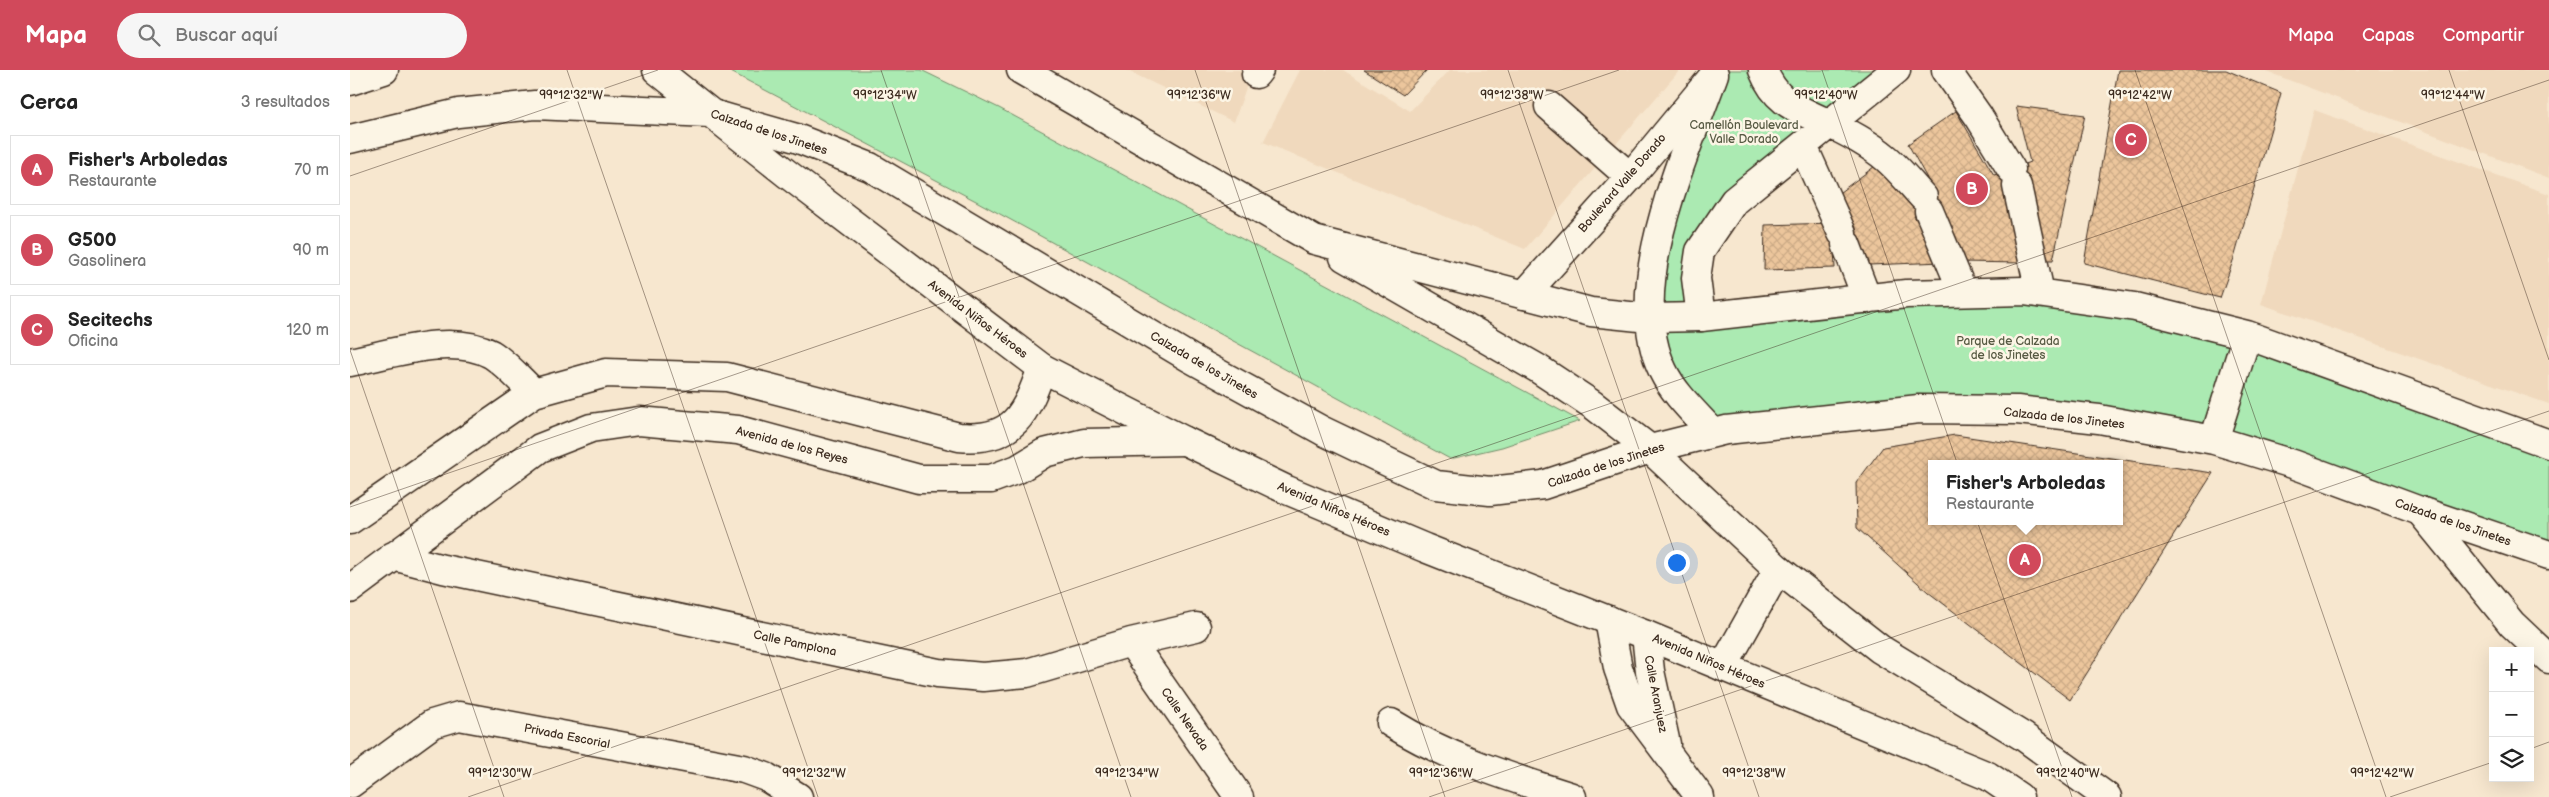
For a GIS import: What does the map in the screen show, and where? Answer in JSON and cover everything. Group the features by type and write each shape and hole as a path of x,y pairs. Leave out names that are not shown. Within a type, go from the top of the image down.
{"main road":[{"name":"Calzada de los Jinetes","path":"657,70 709,113 796,138 870,167 1190,358 1323,431 1436,485 1490,492 1543,485 1650,449 1713,433 1919,409 2017,410 2099,420 2214,440 2293,464 2420,512 2549,555"},
{"path":"1021,70 1537,368 1593,405 1650,449 1778,569 1880,649 2024,737 2107,797"},
{"path":"1763,70 1768,81 1782,100 1805,115 1830,124 1885,157 1926,204 1963,292"},
{"path":"1701,317 1696,278 1700,251 1734,201 1896,70"},
{"path":"1946,70 1979,117 2014,177 2040,293"},
{"path":"1713,433 1663,371 1649,318 1650,279 1666,210 1716,72"},
{"name":"Boulevard Valle Dorado","path":"1524,295 1630,177 1716,72"},
{"path":"350,139 458,112 535,104 709,113"},
{"path":"1549,106 1630,177"},
{"name":"Avenida Niños Héroes","path":"709,113 1042,368 1184,441 1287,490 1425,548 1609,620 1988,776 2019,797"},
{"path":"1803,146 1844,239 1867,299"},
{"path":"1314,240 1591,312 1649,318 1701,317 1906,294 1963,292 2024,291 2135,307 2247,334 2549,444"},
{"path":"2214,440 2247,334"},
{"path":"350,362 426,346 464,345 491,354 534,393"},
{"path":"350,520 534,393 606,372 727,377 959,437 979,439 999,433 1015,422 1025,410 1042,368"},
{"name":"Avenida de los Reyes","path":"350,589 540,448 591,428 639,421 738,430 919,479 991,479 1018,469 1044,453 1084,443 1184,441"},
{"path":"1015,422 1044,453"},
{"path":"2420,512 2512,624 2549,659"},
{"name":"Calle Pamplona","path":"392,556 443,569 938,673 983,677 1027,673 1131,642 1196,627"},
{"path":"1722,667 1778,569"},
{"name":"Calle Aranjuez","path":"1609,620 1618,668 1631,705 1668,752 1693,795"},
{"name":"Calle Aranjuez","path":"1646,635 1650,671 1668,752"},
{"name":"Calle Nevada","path":"1131,642 1239,797"},
{"name":"Privada Escorial","path":"350,784 432,724 459,716 744,769 766,777 798,797"},
{"path":"1391,723 1420,741 1470,764 1572,797"}],"shaded area":[{"path":"1126,70 1246,70 1249,79 1234,122"},
{"path":"1300,70 1343,70 1410,111 1450,70 1680,70 1525,249 1263,142"},
{"path":"2262,70 2549,70 2549,178"},
{"path":"2314,110 2549,194 2549,404 2261,304"}],"green space":[{"path":"727,70 921,70 999,108 1580,421 1502,447 1450,459 976,201"},
{"name":"Camellón Boulevard Valle Dorado","path":"1721,70 1761,70 1827,126 1699,247 1700,313 1652,314 1652,276"},
{"name":"Camellón Boulevard Valle Dorado","path":"1766,70 1888,70 1829,120"},
{"name":"Parque de Calzada de los Jinetes","path":"2012,293 2248,339 2549,449 2549,550 2103,413 1714,429 1690,401 1656,321"}],"building":[{"path":"1364,70 1427,70 1403,95"},
{"path":"2118,70 2226,70 2281,93 2235,255 2220,298 2084,263"},
{"path":"2016,106 2085,115 2053,260 2043,260 2030,179 2005,192 2023,263 1960,262 1939,208 1914,216 1943,262 1869,265 1854,242 1834,249 1835,268 1764,270 1765,225 1834,223 1832,198 1882,161 1909,203 1935,193 1908,144 1956,111 1994,175 2030,162"},
{"path":"1955,435 2213,473 2070,700 1928,592 1857,528 1856,483 1883,447"}],"place":[{"name":"Secitechs","path":"2131,140"},
{"name":"G500","path":"1972,189"},
{"name":"Fisher's Arboledas","path":"2025,560"}]}
